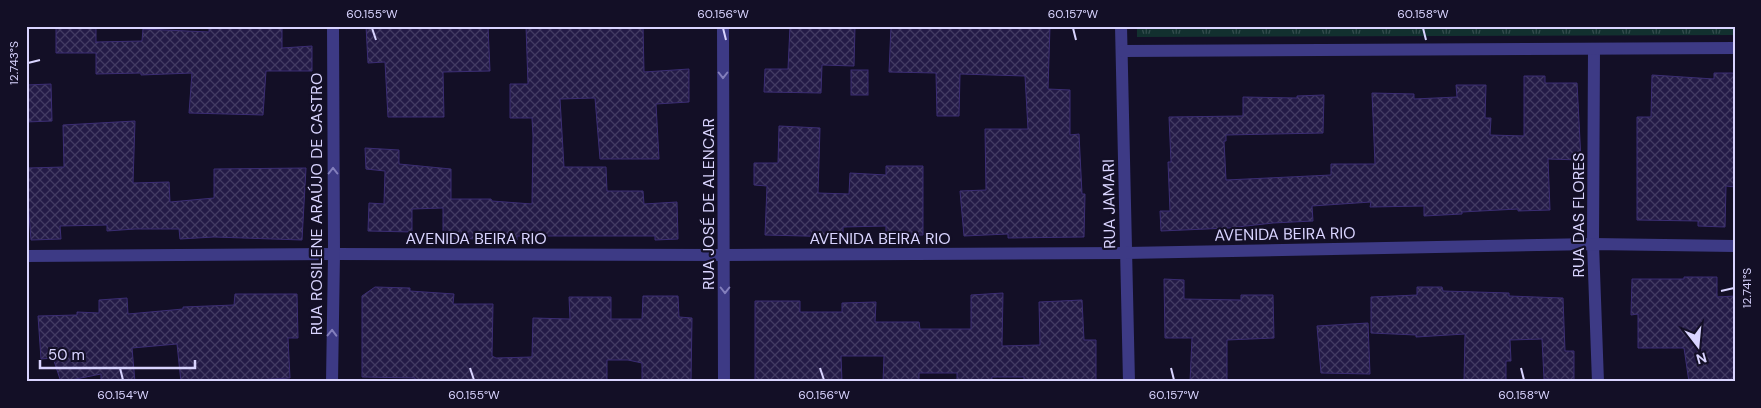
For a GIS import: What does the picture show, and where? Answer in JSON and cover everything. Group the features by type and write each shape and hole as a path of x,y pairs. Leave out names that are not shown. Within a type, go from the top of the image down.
{"street":[{"name":"RUA ROSILENE ARAÚJO DE CASTRO","path":"332,382 334,254 333,26"},
{"name":"RUA JOSÉ DE ALENCAR","path":"722,26 724,382"},
{"name":"RUA JAMARI","path":"1121,26 1129,382"},
{"name":"RUA DAS FLORES","path":"1594,48 1593,244 1598,382"},
{"path":"1123,51 1735,48"},
{"name":"AVENIDA BEIRA RIO","path":"26,256 1126,253 1593,244 1735,246"}],"green space":[{"path":"1137,26 1735,26 1735,35 1137,37"}],"building":[{"path":"56,26 96,26 96,42 142,41 143,29 209,32 209,26 282,26 282,48 312,46 312,71 266,71 263,115 189,113 192,73 96,74 96,53 56,53"},
{"path":"366,26 488,26 490,71 443,72 444,117 388,117 385,62 368,63"},
{"path":"526,26 643,26 644,72 689,69 689,102 656,104 659,159 600,159 595,98 560,99 564,167 606,167 607,191 643,191 644,204 677,202 678,239 655,240 655,236 517,236 517,240 443,238 443,208 412,209 412,232 368,231 369,203 384,204 385,171 366,169 365,148 399,150 399,164 451,169 451,199 491,199 492,201 532,204 532,118 510,118 510,84 528,84"},
{"path":"790,26 855,26 854,66 822,65 821,93 764,92 765,69 788,69"},
{"path":"891,26 1050,26 1048,89 1070,90 1070,135 1079,134 1082,194 1085,194 1084,237 1008,238 1008,234 964,236 960,191 986,190 985,129 1028,129 1025,76 960,74 959,116 937,116 936,73 889,72"},
{"path":"851,70 868,70 868,95 851,95"},
{"path":"1714,73 1735,73 1735,187 1726,186 1725,227 1698,226 1698,221 1637,220 1637,117 1651,117 1652,75 1714,79"},
{"path":"1524,76 1545,76 1545,83 1577,83 1581,160 1548,159 1550,210 1518,211 1518,209 1424,216 1424,206 1370,207 1371,202 1312,206 1313,221 1161,231 1160,211 1170,211 1168,162 1171,162 1169,117 1243,116 1243,97 1297,98 1297,96 1324,95 1323,133 1226,135 1226,141 1224,141 1226,180 1331,175 1331,164 1375,164 1372,93 1414,94 1414,99 1457,97 1456,85 1486,85 1485,118 1491,118 1490,135 1524,136"},
{"path":"51,84 52,121 26,122 26,85"},
{"path":"135,121 133,183 169,182 170,202 214,198 214,169 306,168 302,240 214,237 180,239 179,229 107,231 107,225 60,226 61,239 31,240 28,168 64,167 63,125"},
{"path":"779,126 820,128 818,193 849,194 850,173 886,175 886,166 923,166 923,235 886,235 886,226 843,227 843,237 765,235 767,186 754,185 754,163 778,163"},
{"path":"1684,277 1717,277 1717,297 1735,296 1735,382 1689,382 1684,348 1638,348 1638,314 1631,315 1632,279 1684,279"},
{"path":"1164,279 1184,280 1184,299 1241,300 1241,295 1273,295 1274,338 1227,340 1227,382 1190,382 1192,338 1165,338"},
{"path":"375,287 410,288 410,291 454,294 453,304 493,304 492,356 496,358 532,357 533,318 570,319 569,297 611,297 611,319 642,319 643,296 678,296 679,317 692,318 691,382 642,382 642,363 628,360 607,360 607,382 415,382 415,378 362,377 362,296"},
{"path":"1417,287 1442,287 1443,291 1509,293 1509,296 1563,298 1565,351 1574,351 1574,380 1544,379 1542,339 1510,340 1511,361 1506,361 1506,382 1464,382 1465,334 1416,337 1416,335 1371,333 1371,297 1417,295"},
{"path":"1003,293 1002,346 1040,345 1039,302 1082,300 1084,340 1096,340 1096,382 1024,382 1024,377 992,377 992,382 957,382 957,373 919,373 919,382 883,382 884,356 841,356 842,382 755,382 755,301 800,301 800,312 842,312 842,303 876,302 875,322 919,322 920,329 971,329 971,295"},
{"path":"235,294 297,294 298,338 288,338 290,378 255,380 255,382 223,382 223,380 181,382 177,344 132,348 135,382 101,382 101,374 61,382 53,358 41,359 38,316 77,315 77,312 99,313 99,300 127,298 128,314 183,309 183,307 234,305"},
{"path":"1368,323 1370,374 1321,373 1317,326"}]}
